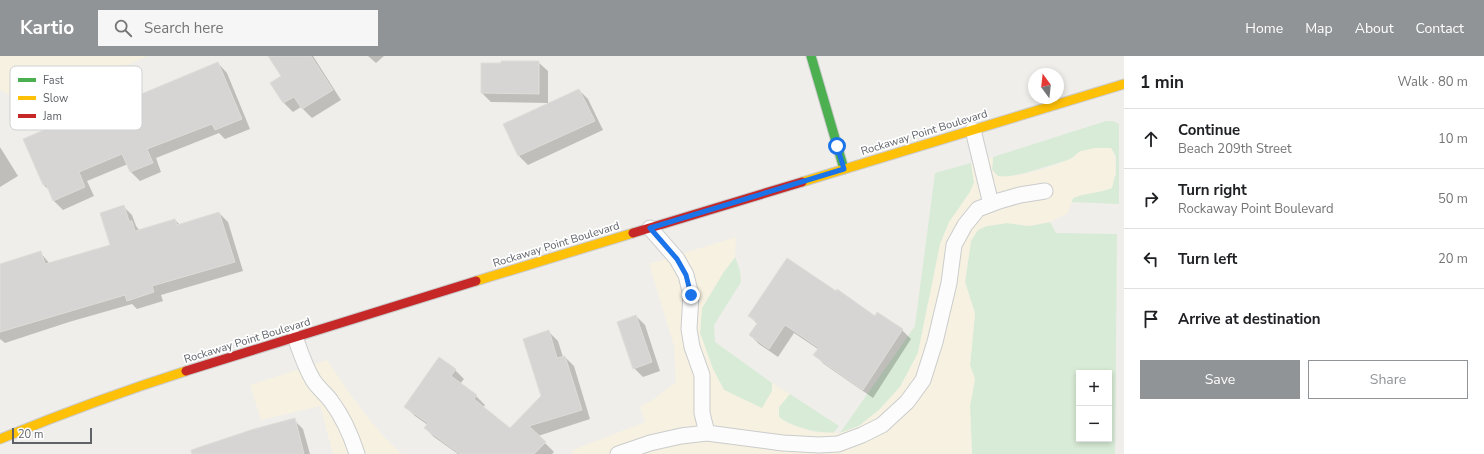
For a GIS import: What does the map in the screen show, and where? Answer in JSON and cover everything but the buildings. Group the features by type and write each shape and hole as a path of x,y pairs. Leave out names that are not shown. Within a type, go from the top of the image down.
{"street":[{"path":"811,56 844,169"},
{"name":"Rockaway Point Boulevard","path":"0,439 48,419 143,385 650,228 1124,84"}],"lane":[{"path":"972,130 991,204"},
{"path":"618,454 650,443 681,436 707,433 783,443 819,445 838,444 862,436 882,425 907,402 922,380 935,342 949,283 954,245 965,225 978,209 1020,195 1046,191"},
{"path":"650,228 677,259 686,275 691,295 691,341 702,375 702,413 707,433"},
{"path":"295,337 313,380 340,413 351,435 357,454"}],"green space":[{"path":"1106,121 1113,121 1119,124 1119,204 1071,202 1073,198 1083,194 1103,191 1116,175 1116,156 1111,148 1080,151 1071,159 1025,173 1005,177 998,176 992,170 993,157"},
{"path":"971,163 974,182 970,192 961,205 928,303 918,353 900,387 879,410 859,426 840,433 915,326 935,173"},
{"path":"1050,222 1056,233 1117,234 1115,454 972,454 970,406 975,379 970,365 975,314 965,282 971,241 978,230 987,226 1007,223 1029,226"},
{"path":"735,257 740,271 741,282 714,325 715,342 772,383 772,391 762,409 724,390 713,369 700,333 702,308 723,273"},
{"path":"790,394 839,426 833,433 818,432 798,427 778,417 779,407"}],"sand":[{"path":"0,56 148,56 124,66 10,66 10,95 0,90"},
{"path":"1095,148 1111,148 1115,158 1116,168 1112,188 1073,198 1068,213 1050,222 1029,226 1007,223 987,226 978,230 971,241 965,282 975,313 970,365 975,379 970,406 972,454 572,454 573,450 645,422 640,407 654,399 676,382 674,346 649,264 736,237 735,257 723,273 702,308 700,333 713,369 724,390 762,408 772,391 772,383 790,394 779,407 779,417 789,424 814,432 840,433 859,426 879,410 900,387 918,353 940,244 949,222 970,192 974,183 971,163 993,157 992,170 998,176 1014,176 1034,172 1071,158 1079,152"},
{"path":"327,360 371,422 402,454 333,454 320,406 261,420 250,385"}],"traffic: fast":[{"path":"811,56 844,169"}],"traffic: slow":[{"path":"802,182 1124,84"},
{"path":"476,281 633,233"},
{"path":"0,439 92,403 186,371"}],"traffic: jam":[{"path":"633,233 802,182"},
{"path":"186,371 476,281"}],"route":[{"path":"691,295 686,275 677,259 650,228 844,169 837,146"}]}
